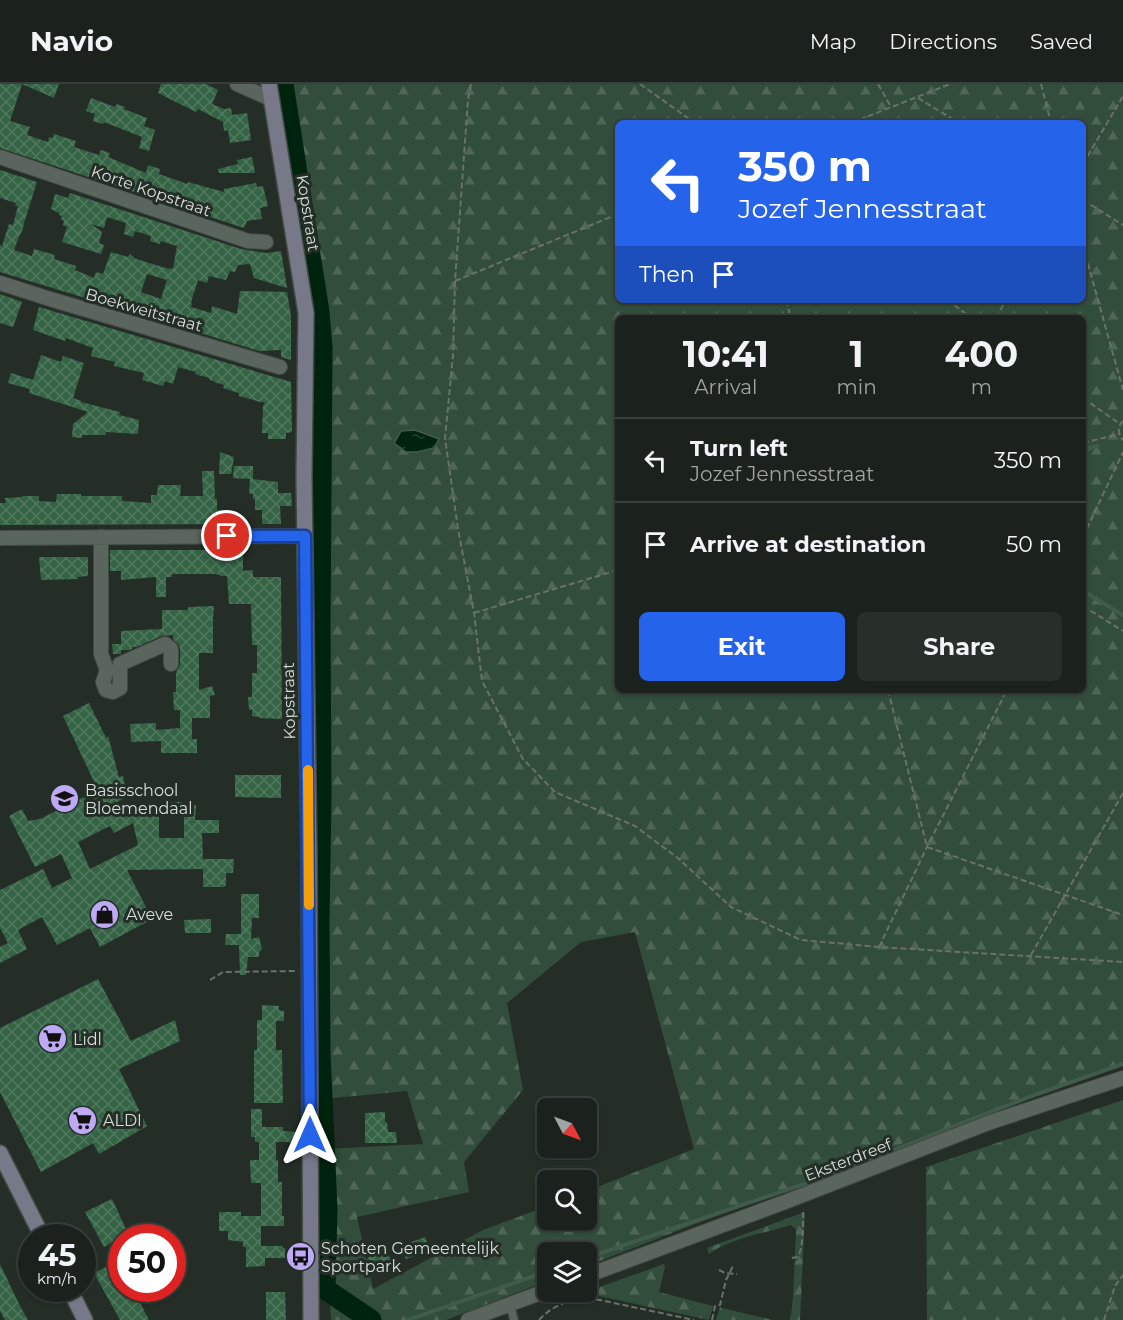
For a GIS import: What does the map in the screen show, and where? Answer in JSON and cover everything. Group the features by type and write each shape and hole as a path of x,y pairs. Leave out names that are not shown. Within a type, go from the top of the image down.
{"main road":[{"name":"Kopstraat","path":"270,91 306,313 304,476 311,1320"},
{"path":"0,1153 36,1224"},
{"path":"76,1302 85,1320"}],"street":[{"path":"237,84 270,91"},
{"name":"Korte Kopstraat","path":"0,157 248,241 266,243"},
{"name":"Boekweitstraat","path":"0,283 280,367"},
{"path":"0,538 305,536"},
{"path":"101,537 101,654 114,667 165,644 171,649 171,664"},
{"name":"Eksterdreef","path":"597,1272 988,1123 1123,1078"},
{"path":"468,1320 537,1294"}],"lane":[{"path":"510,1304 514,1320"}],"path":[{"path":"471,84 455,281 453,356 445,438 458,529 474,613 482,681 523,759 555,792 635,826 679,859 732,907 801,940 1123,962"},
{"path":"640,84 691,120"},
{"path":"878,84 891,107"},
{"path":"858,120 950,84"},
{"path":"1041,84 1050,120"},
{"path":"1086,159 1123,96"},
{"path":"917,97 954,120"},
{"path":"1086,202 1123,225"},
{"path":"455,281 615,215"},
{"path":"1086,257 1123,390"},
{"path":"951,303 968,315"},
{"path":"1086,400 1120,424"},
{"path":"1123,421 1118,430 1123,440"},
{"path":"1086,442 1119,434"},
{"path":"1086,531 1123,452"},
{"path":"474,613 615,571"},
{"path":"1086,608 1123,631"},
{"path":"889,693 927,847"},
{"path":"879,947 1005,693"},
{"path":"1030,955 1123,793"},
{"path":"927,847 1123,915"},
{"path":"210,980 223,972 298,971"},
{"path":"792,1258 800,1255 802,1245 804,1195"},
{"path":"712,1320 715,1306 720,1305 726,1280 734,1264"},
{"path":"719,1270 737,1274"},
{"path":"1104,1320 1114,1286 1123,1275"},
{"path":"538,1320 550,1309 584,1298 694,1320"}],"green space":[{"path":"279,84 1123,84 1123,1066 917,1138 597,1262 597,1242 537,1242 537,1285 446,1320 331,1320 325,1149 423,1144 407,1091 323,1099 318,350 301,221"},
{"path":"1123,1100 1123,1320 927,1320 926,1167"},
{"path":"805,1212 800,1320 789,1320 793,1296 796,1233 794,1227 790,1225 737,1240 709,1254 707,1248"},
{"path":"664,1264 659,1292 713,1306 709,1320 599,1296 597,1288"},
{"path":"720,1307 722,1308 773,1320 716,1320"}],"water":[{"path":"415,430 439,439 434,448 406,452 394,443 401,431"}],"building":[{"path":"0,84 22,84 10,121 30,127 27,135 48,142 49,137 53,138 54,134 76,141 74,147 99,155 101,150 110,153 108,157 146,173 148,165 160,169 159,174 187,184 188,182 224,192 224,189 256,183 257,187 263,186 268,206 260,208 262,219 247,221 244,228 0,148"},
{"path":"22,84 59,84 54,98"},
{"path":"161,84 206,84 218,90 212,104 224,109 231,108 232,115 247,113 251,140 230,143 228,130 224,131 223,122 198,109 196,112 158,93"},
{"path":"91,98 115,107 117,104 147,118 144,126 155,130 149,151 139,148 142,137 104,122 103,124 93,121 95,114 86,111"},
{"path":"252,157 255,173 219,173 218,169 238,164 237,160"},
{"path":"0,170 37,182 14,250 32,256 34,249 55,255 54,259 76,266 75,270 94,278 96,272 103,274 111,252 128,257 130,254 136,259 173,269 177,246 161,241 160,244 150,241 151,236 135,231 133,237 124,234 126,223 107,217 104,228 91,224 102,232 99,243 104,245 101,254 62,242 67,227 63,225 62,216 51,209 55,194 68,198 70,193 241,249 266,253 281,251 287,288 254,278 250,264 238,265 235,272 230,271 226,280 209,276 207,283 198,280 191,307 211,313 212,306 237,314 240,291 287,292 291,316 291,360 281,357 281,350 259,351 0,272 0,245 2,246 9,224 13,225 18,206 15,206 16,203 0,198","holes":["147,274 167,280 161,299 141,292"]},
{"path":"0,294 22,302 13,327 0,323"},
{"path":"39,307 291,382 292,432 286,433 286,439 268,439 268,433 262,433 265,403 239,396 239,393 223,388 224,385 195,374 196,372 178,367 173,384 165,381 163,386 142,380 144,373 114,366 115,362 91,356 93,348 66,338 65,341 33,330"},
{"path":"41,355 61,362 63,356 84,363 73,398 139,420 138,434 106,432 105,435 72,437 73,424 88,412 29,393 30,389 8,383 11,373 33,380"},
{"path":"220,452 234,457 231,474 219,474"},
{"path":"234,466 253,466 253,479 251,479 278,482 278,493 291,493 292,506 280,506 281,524 262,524 262,510 255,510 255,499 253,499 253,494 249,493 250,479 233,478"},
{"path":"202,471 214,471 217,510 233,511 233,524 0,525 0,503 6,503 5,498 39,496 39,501 56,502 57,494 81,494 81,496 122,496 122,501 151,503 151,495 157,495 158,485 181,485 180,496 203,496"},
{"path":"110,550 237,550 243,551 243,571 253,570 253,577 281,577 282,719 259,718 252,716 252,709 249,710 248,697 252,697 252,673 257,673 257,645 252,645 251,604 229,604 227,576 172,574 172,577 166,577 166,597 156,597 156,577 121,580 121,571 110,571"},
{"path":"39,557 88,557 88,576 77,577 78,579 41,580"},
{"path":"214,606 213,653 199,653 199,690 212,686 215,695 210,696 210,718 192,718 192,739 197,739 197,753 161,753 161,741 131,742 130,724 156,723 156,730 180,728 180,710 174,710 173,692 176,692 176,672 180,665 180,649 173,635 161,636 132,647 132,649 121,650 121,654 113,654 112,644 121,644 121,631 162,629 162,610 188,610 188,607"},
{"path":"89,703 106,738 108,736 119,777 123,776 127,797 97,812 159,810 159,838 184,838 184,815 161,815 161,805 168,804 168,802 182,802 182,806 196,805 195,820 219,820 219,833 202,833 203,859 234,859 233,873 226,873 224,887 203,887 203,869 127,870 152,919 100,947 90,928 57,945 42,917 18,930 27,949 0,963 0,947 8,943 0,928 0,890 43,869 52,888 72,878 61,854 35,867 9,816 22,809 28,821 40,819 98,790 63,716","holes":["133,823 138,845 90,869 78,842 110,826 114,833"]},
{"path":"235,775 281,775 281,798 235,797"},
{"path":"241,894 259,894 259,918 252,918 251,939 259,937 262,949 259,957 248,957 246,975 240,975 239,945 225,945 226,934 241,934"},
{"path":"211,919 211,933 185,933 184,920"},
{"path":"98,979 131,1041 175,1020 180,1041 119,1069 147,1126 99,1154 93,1143 41,1172 0,1092 0,1028"},
{"path":"262,1005 279,1006 279,1010 284,1011 284,1021 276,1021 276,1050 282,1050 283,1103 254,1103 254,1050 257,1050 257,1020 262,1020"},
{"path":"251,1109 262,1109 262,1127 283,1127 283,1131 297,1132 297,1142 276,1142 278,1182 282,1182 284,1226 261,1226 261,1246 283,1246 285,1258 265,1258 265,1266 246,1267 246,1247 243,1247 243,1242 228,1240 228,1231 219,1231 219,1212 241,1212 241,1216 261,1216 261,1183 251,1183 250,1160 259,1160 259,1142 255,1142 255,1137 251,1137"},
{"path":"385,1112 388,1132 396,1132 397,1143 365,1143 365,1113"},
{"path":"112,1199 124,1224 108,1224 108,1245 104,1247 96,1232 96,1224 92,1224 85,1212"},
{"path":"425,1237 430,1250 406,1259 401,1246"},
{"path":"376,1247 391,1258 382,1272 366,1261"},
{"path":"0,1264 28,1320 5,1320 0,1311"},
{"path":"108,1266 108,1298 96,1277 96,1272"},
{"path":"266,1292 285,1292 286,1320 266,1320"},
{"path":"110,1302 140,1302 149,1320 120,1320"}],"waterway":[{"path":"283,84 319,312 322,348 319,920 320,1054 327,1209 325,1289 371,1320"},
{"path":"1086,449 1097,446"},
{"path":"1086,593 1123,615"},
{"path":"597,1254 810,1182 1037,1094 1123,1064"},
{"path":"408,1320 537,1275"}],"slow traffic":[{"path":"308,770 309,905"}],"place":[{"name":"Basisschool Bloemendaal","path":"64,799"},
{"name":"Aveve","path":"105,914"},
{"name":"Lidl","path":"52,1039"},
{"name":"ALDI","path":"82,1120"},
{"name":"Schoten Gemeentelijk Sportpark","path":"300,1257"}],"route":[{"path":"227,536 305,536 310,1135"}]}
